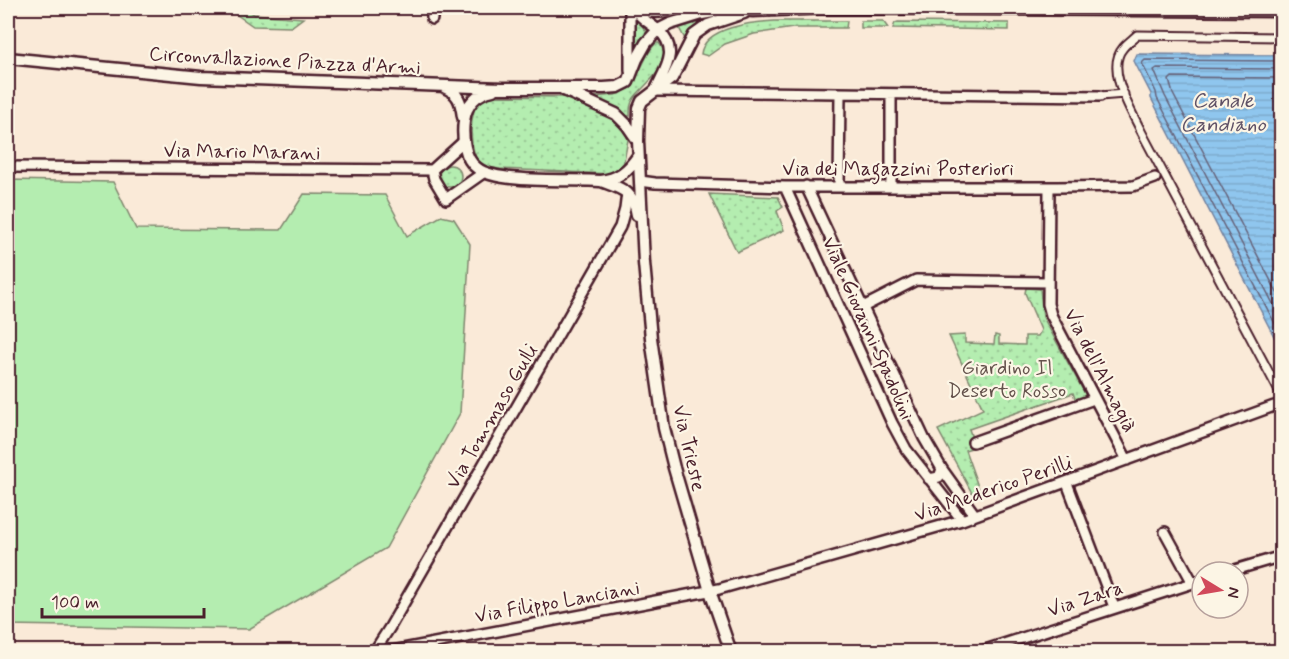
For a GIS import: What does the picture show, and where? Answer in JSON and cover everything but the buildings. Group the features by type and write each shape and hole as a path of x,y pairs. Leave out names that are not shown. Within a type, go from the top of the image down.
{"street":[{"path":"432,8 432,19"},
{"path":"633,8 659,12 694,8"},
{"path":"633,8 641,18 658,30 668,43 670,56 666,70 655,91 891,95 1100,96 1124,94"},
{"path":"628,81 633,8"},
{"path":"717,8 753,11 825,8 1281,11"},
{"path":"628,81 646,43 658,30 689,17 730,9"},
{"name":"Via Trieste","path":"731,651 710,591 664,428 651,338 643,247 638,156 639,108 642,101 672,78 689,42 700,29 717,21 753,11"},
{"path":"1281,37 1137,35 1121,49 1115,68 1160,176 1281,397"},
{"name":"Circonvallazione Piazza d'Armi","path":"8,58 201,77 561,89 618,87 628,81"},
{"path":"438,85 458,96 464,120 464,141 471,163 483,173 505,178 600,181 621,175 632,166 638,156"},
{"path":"464,120 468,107 475,97 484,92 502,88"},
{"name":"Circonvallazione Piazza d'Armi","path":"561,89 616,114 638,141"},
{"path":"839,186 842,94"},
{"path":"891,95 891,186"},
{"path":"464,141 432,170 434,179 446,199 483,173"},
{"name":"Via Mario Marani","path":"8,166 432,170"},
{"name":"Via dei Magazzini Posteriori","path":"640,181 785,187 1049,187 1133,186 1160,176"},
{"path":"600,181 621,188 627,193"},
{"name":"Viale Giovanni Spadolini","path":"806,186 924,438 942,469 975,515"},
{"name":"Viale Giovanni Spadolini","path":"785,187 892,423 906,449 962,520"},
{"name":"Via dell'Almagià","path":"1049,187 1048,304 1051,315 1127,460"},
{"name":"Via Trieste","path":"627,193 634,202 643,247"},
{"name":"Via Tommaso Gulli","path":"374,651 620,227 627,193"},
{"path":"863,307 916,280 1048,282"},
{"path":"973,442 1095,399"},
{"name":"Via Mederico Perilli","path":"710,591 962,520 1278,405"},
{"path":"929,480 939,477 942,469"},
{"path":"1067,483 1114,607"},
{"path":"1165,532 1190,569"},
{"path":"1250,565 1281,556"},
{"name":"Via Zara","path":"979,651 1190,583"},
{"name":"Via Filippo Lanciani","path":"388,651 710,591"},
{"path":"390,627 393,639 397,643 410,646"}],"green space":[{"path":"227,8 244,8 254,14 303,18 291,27 253,26"},
{"path":"269,8 337,8 337,11"},
{"path":"634,16 647,32 636,47"},
{"path":"712,18 685,39 679,28 690,22"},
{"path":"775,21 847,21 846,28 793,28 754,34 725,44 708,56 701,54 704,45 720,32 743,25"},
{"path":"861,21 883,21 888,28 861,28"},
{"path":"898,22 1009,23 1009,30 893,28"},
{"path":"656,43 659,43 663,51 662,65 633,100 630,106 630,116 626,116 593,97 615,95 631,88 650,50"},
{"path":"495,96 562,97 618,120 625,128 628,140 623,166 618,173 610,174 500,169 482,165 474,152 472,122 477,104 483,98"},
{"path":"450,165 458,168 461,176 458,184 450,187 442,184 439,176 442,168"},
{"path":"8,180 113,182 136,229 281,230 304,194 385,195 407,236 441,216 454,219 470,244 460,413 386,548 249,629 8,625"},
{"path":"709,194 778,197 783,207 777,211 784,230 737,252"},
{"name":"Giardino Il Deserto Rosso","path":"1026,288 1040,289 1043,317 1085,394 1084,398 1076,401 1073,393 969,429 975,447 965,450 980,492 972,493 938,430 983,409 949,336 965,335 965,343 994,344 995,335 999,336 999,344 1025,345 1025,336 1038,336 1041,330 1025,293"}],"water":[{"name":"Canale Candiano","path":"1137,54 1281,55 1281,350 1151,98 1134,61"}]}
